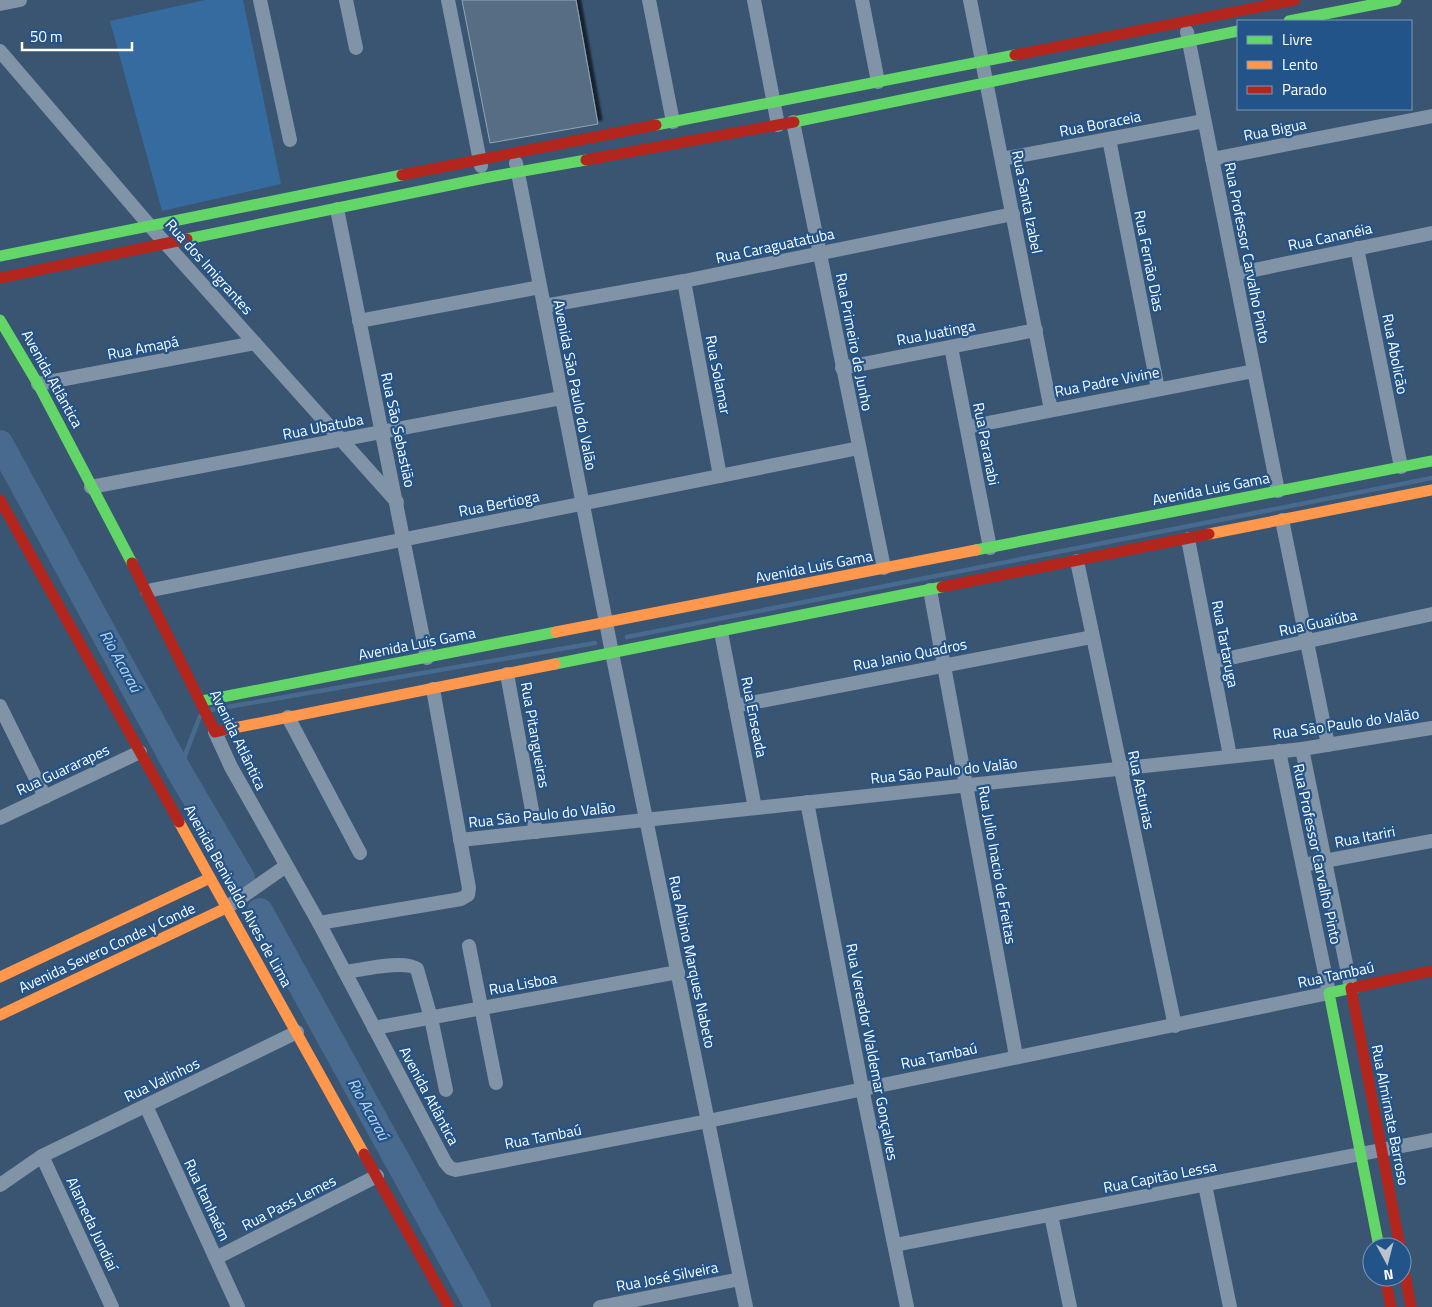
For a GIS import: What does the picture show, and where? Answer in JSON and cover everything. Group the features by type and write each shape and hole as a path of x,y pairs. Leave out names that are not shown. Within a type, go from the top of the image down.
{"street":[{"path":"0,4 20,0"},
{"path":"260,0 290,140"},
{"path":"346,0 356,48"},
{"path":"448,0 484,178"},
{"path":"649,0 673,122"},
{"path":"754,0 778,125"},
{"path":"862,0 878,82"},
{"name":"Rua Santa Izabel","path":"970,0 1051,410"},
{"path":"0,256 514,152 1184,22 1247,5 1295,0"},
{"path":"1294,20 1396,0"},
{"name":"Rua Professor Carvalho Pinto","path":"1184,22 1278,491"},
{"path":"0,278 484,178 794,122 1237,32"},
{"name":"Rua dos Imigrantes","path":"0,51 150,226 397,502"},
{"name":"Rua Bigua","path":"1212,159 1432,116"},
{"name":"Rua Boraceia","path":"1002,159 1204,121"},
{"name":"Rua Primeiro de Junho","path":"794,122 842,368 884,568"},
{"name":"Rua Fernão Dias","path":"1109,139 1158,389"},
{"name":"Avenida São Paulo do Valão","path":"514,152 606,624"},
{"name":"Rua São Sebastião","path":"337,209 427,658"},
{"name":"Rua Caraguatatuba","path":"544,306 684,281 1012,214"},
{"name":"Rua Cananéia","path":"1234,274 1432,233"},
{"name":"Rua Abolicão","path":"1357,248 1401,467"},
{"name":"Rua Solamar","path":"684,281 720,476"},
{"path":"359,321 540,288"},
{"name":"Avenida Atlântica","path":"0,320 38,384 146,591 202,701 231,767 319,923 445,1162 453,1170"},
{"name":"Rua Juatinga","path":"842,368 1036,330"},
{"name":"Rua Amapá","path":"38,384 255,343"},
{"name":"Rua Paranabi","path":"951,347 990,548"},
{"name":"Rua Padre Vivine","path":"967,427 1254,370"},
{"name":"Rua Ubatuba","path":"91,487 561,398"},
{"name":"Rua Bertioga","path":"146,591 859,448"},
{"name":"Avenida Luis Gama","path":"202,701 606,624 1432,461"},
{"path":"215,732 1432,490"},
{"name":"Avenida Benivaldo Alves de Lima","path":"0,500 210,878 231,904 297,1032 449,1307"},
{"path":"1282,520 1328,745"},
{"name":"Rua Tartaruga","path":"1188,539 1230,756"},
{"name":"Rua Asturias","path":"1077,561 1175,1026"},
{"name":"Rua Julio Inacio de Freitas","path":"930,590 967,784 981,876 1016,1056"},
{"name":"Rua Guaiúba","path":"1212,662 1432,614"},
{"name":"Rua Albino Marques Nabeto","path":"606,624 746,1307"},
{"name":"Rua Enseada","path":"721,632 754,808"},
{"name":"Rua Janio Quadros","path":"735,706 1092,637"},
{"name":"Rua Pitangueiras","path":"507,674 536,832"},
{"path":"319,923 461,899 468,895 469,888 433,689"},
{"path":"0,706 45,797"},
{"path":"288,717 360,853"},
{"name":"Rua São Paulo do Valão","path":"460,840 1302,749 1432,728"},
{"name":"Rua Professor Carvalho Pinto","path":"1302,749 1351,988"},
{"name":"Rua Professor Carvalho Pinto","path":"1279,751 1329,993"},
{"name":"Rua Guararapes","path":"0,818 140,752"},
{"name":"Rua Vereador Waldemar Gonçalves","path":"807,802 862,1088 907,1307"},
{"name":"Rua Itariri","path":"1303,865 1432,841"},
{"path":"231,904 286,866"},
{"name":"Avenida Severo Conde y Conde","path":"0,977 210,878"},
{"name":"Avenida Severo Conde y Conde","path":"0,1015 231,904"},
{"path":"470,946 496,1083"},
{"path":"345,972 399,964 413,966 417,969 431,1018 446,1090"},
{"name":"Rua Lisboa","path":"374,1028 678,972"},
{"name":"Rua Tambaú","path":"453,1170 708,1121 1016,1056 1175,1026 1432,972"},
{"name":"Rua Almirnate Barroso","path":"1351,988 1398,1237"},
{"path":"1329,993 1377,1237"},
{"name":"Rua Valinhos","path":"0,1186 42,1156 297,1032"},
{"name":"Rua Itanhaém","path":"146,1106 238,1307"},
{"name":"Rua Capitão Lessa","path":"895,1245 1432,1140"},
{"name":"Alameda Jundiaí","path":"42,1156 112,1307"},
{"name":"Rua Pass Lemes","path":"216,1258 377,1176"},
{"path":"1205,1185 1230,1307"},
{"path":"1052,1215 1070,1307"},
{"name":"Rua José Silveira","path":"600,1307 740,1279"},
{"path":"1387,1287 1391,1307"},
{"path":"1407,1287 1411,1307"}],"shaded area":[{"path":"205,0 243,0 281,184 162,211 110,21"}],"building":[{"path":"462,0 576,0 598,124 490,143"}],"waterway":[{"name":"Rio Acaraú","path":"0,443 179,771 242,878"},
{"path":"627,637 1432,478"},
{"path":"210,710 595,643"},
{"path":"179,771 200,716"},
{"name":"Rio Acaraú","path":"260,911 478,1307"}],"traffic: fast":[{"path":"1294,20 1396,0"},
{"path":"794,122 1237,31"},
{"path":"656,125 1015,55"},
{"path":"187,239 484,178 586,160"},
{"path":"0,256 402,175"},
{"path":"0,320 38,384 132,563"},
{"path":"976,550 1432,461"},
{"path":"555,664 942,587"},
{"path":"202,701 556,632"},
{"path":"1357,987 1329,993 1377,1237"}],"traffic: slow":[{"path":"1209,534 1432,490"},
{"path":"556,632 976,550"},
{"path":"224,730 555,664"},
{"path":"179,822 364,1154"},
{"path":"0,977 210,878"},
{"path":"0,1015 226,908"}],"traffic: jam":[{"path":"1015,55 1295,0"},
{"path":"586,160 794,122"},
{"path":"402,175 656,125"},
{"path":"0,278 187,239"},
{"path":"0,500 179,822"},
{"path":"942,587 1209,534"},
{"path":"132,563 215,732 224,730"},
{"path":"1357,987 1432,971"},
{"path":"1351,988 1398,1237"},
{"path":"364,1154 449,1307"},
{"path":"1387,1287 1391,1307"},
{"path":"1407,1287 1411,1307"}]}
